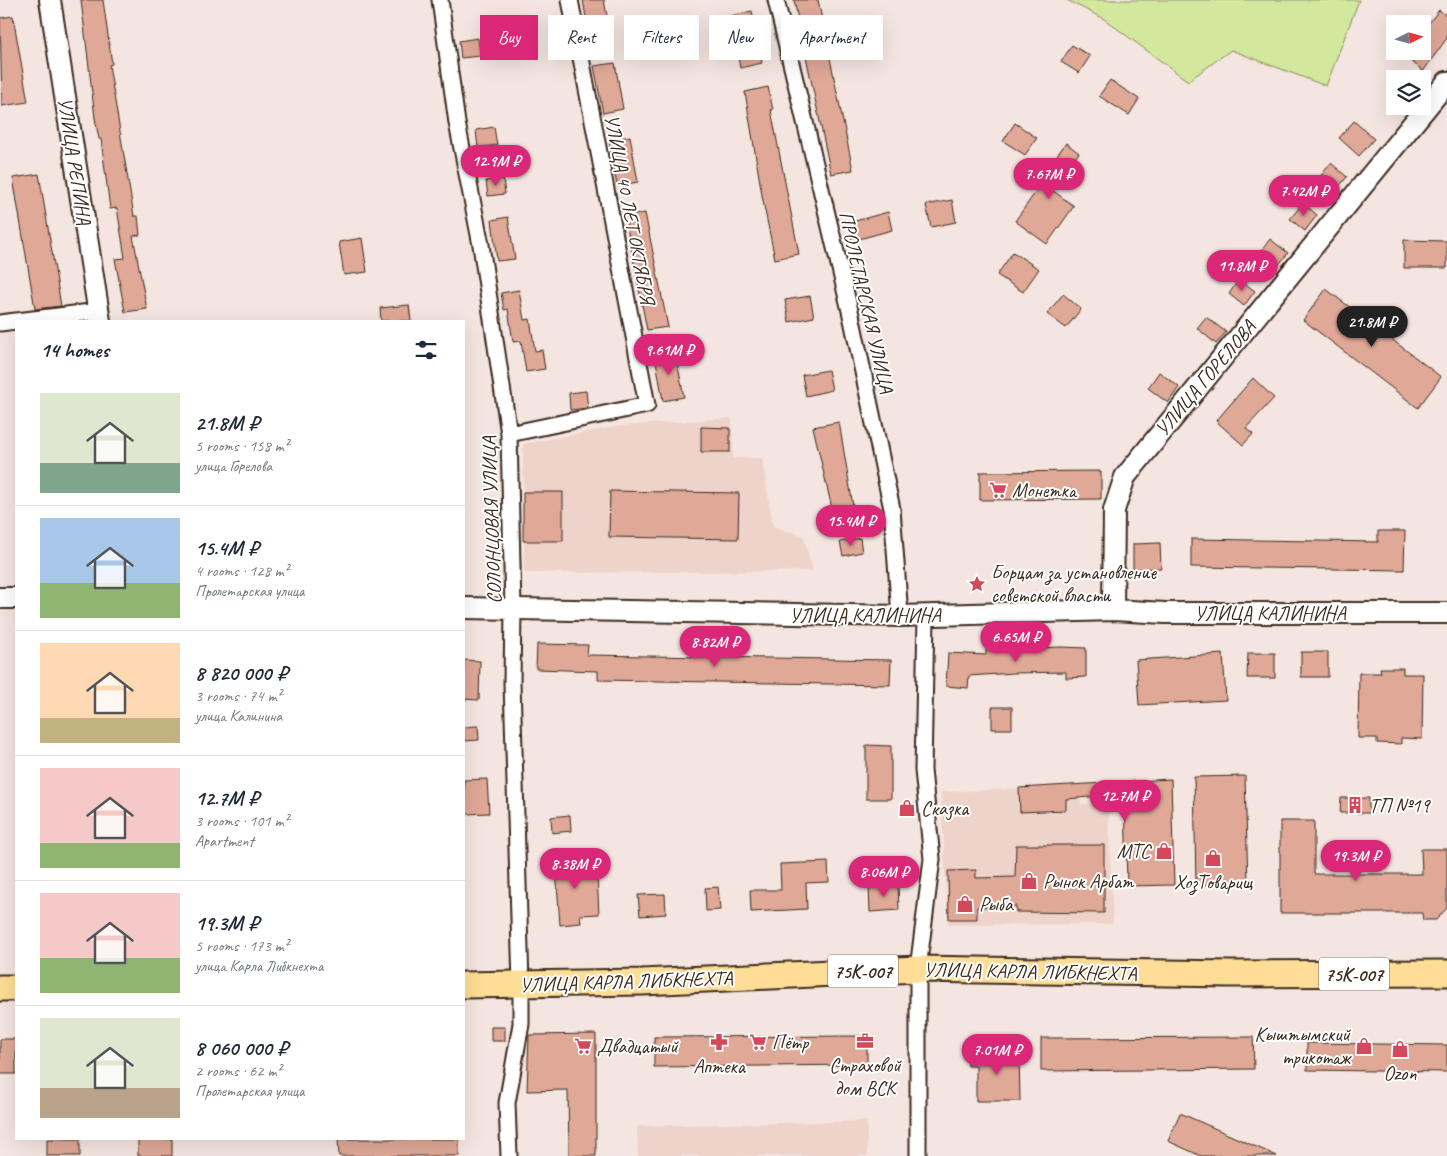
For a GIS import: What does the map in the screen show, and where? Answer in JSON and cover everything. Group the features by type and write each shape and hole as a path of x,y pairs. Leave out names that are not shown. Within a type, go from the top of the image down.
{"main road":[{"name":"УЛИЦА КАРЛА ЛИБКНЕХТА","path":"465,985 642,982 918,969 1238,974 1447,973"},
{"path":"0,988 15,988"}],"street":[{"name":"УЛИЦА РЕПИНА","path":"50,0 99,316"},
{"name":"СОЛОНЦОВАЯ УЛИЦА","path":"440,0 457,123 481,246 509,434 513,609 512,683 521,984 521,1024 507,1103 509,1156"},
{"name":"УЛИЦА 40 ЛЕТ ОКТЯБРЯ","path":"509,434 647,405 570,0"},
{"name":"ПРОЛЕТАРСКАЯ УЛИЦА","path":"776,0 852,315 892,509 900,616"},
{"name":"УЛИЦА ГОРЕЛОВА","path":"1113,610 1114,510 1125,477 1447,82"},
{"path":"33,320 99,316"},
{"path":"0,323 15,321"},
{"path":"0,598 15,598"},
{"name":"УЛИЦА КАЛИНИНА","path":"465,608 900,616 1113,610 1164,612 1447,613"},
{"path":"918,1156 918,969 932,859 923,770 926,616"}],"shaded area":[{"path":"732,418 733,458 762,458 773,526 803,536 813,571 524,573 523,444 620,426"},
{"name":"Рынок Арбат","path":"1079,786 1081,804 1108,803 1113,924 948,925 941,792"},
{"path":"867,1121 867,1156 638,1156 637,1126"}],"green space":[{"path":"1067,0 1359,0 1326,86 1231,50 1188,81 1104,19"}],"building":[{"path":"81,0 103,0 112,64 109,65 134,216 138,216 140,235 133,236 147,309 125,312 115,259 125,258 117,208 110,209 101,139 99,139 95,118"},
{"path":"583,0 604,0 607,15 586,15"},
{"path":"794,0 818,0 821,15 797,15"},
{"path":"1439,10 1447,16 1447,38 1424,70 1422,70 1410,60 1431,60 1431,20"},
{"path":"752,11 753,15 734,15"},
{"path":"13,16 28,102 2,106 0,18"},
{"path":"478,38 480,56 461,58 459,41"},
{"path":"1072,45 1090,56 1079,73 1061,62"},
{"path":"738,60 761,60 762,63 740,68"},
{"path":"807,60 830,60 853,170 831,174"},
{"path":"615,63 623,109 603,113 594,66"},
{"path":"1110,80 1139,99 1129,115 1099,96"},
{"path":"768,87 799,254 775,259 763,201 745,92"},
{"path":"1354,121 1374,139 1359,156 1339,138"},
{"path":"1015,123 1037,138 1025,155 1003,141"},
{"path":"494,127 497,145 478,148 476,130"},
{"path":"630,136 638,182 617,186 609,140"},
{"path":"1066,143 1079,153 1052,190 1074,206 1047,244 1015,221 1052,169 1049,166"},
{"path":"1331,163 1347,177 1331,196 1315,183"},
{"path":"39,174 61,306 35,309 13,178"},
{"path":"503,178 505,194 488,196 486,181"},
{"path":"952,200 956,222 931,227 926,205"},
{"path":"1303,203 1317,215 1305,231 1290,219"},
{"path":"888,212 892,230 852,241 848,223"},
{"path":"645,213 668,327 647,330 625,217"},
{"path":"508,217 515,259 497,261 492,220"},
{"path":"362,238 367,272 344,275 339,242"},
{"path":"1270,239 1288,253 1273,272 1256,258"},
{"path":"1404,240 1447,241 1447,268 1404,268"},
{"path":"1013,252 1039,269 1023,292 997,275"},
{"path":"1239,279 1255,291 1244,306 1229,294"},
{"path":"1326,289 1441,377 1418,408 1303,320"},
{"path":"519,290 524,320 530,319 535,351 542,350 545,369 526,372 521,341 513,342 508,309 504,310 501,293"},
{"path":"1063,294 1081,309 1066,328 1047,314"},
{"path":"810,296 814,317 789,322 785,300"},
{"path":"409,305 411,320 381,320 380,308"},
{"path":"1206,317 1226,332 1216,344 1197,328"},
{"path":"675,351 684,397 663,401 655,355"},
{"path":"828,370 832,390 806,396 802,375"},
{"path":"1159,372 1179,387 1168,403 1148,388"},
{"path":"1253,378 1274,398 1246,428 1253,434 1243,445 1216,421"},
{"path":"586,391 588,408 570,410 569,393"},
{"path":"839,422 854,512 834,517 813,427"},
{"path":"701,427 730,428 730,452 701,452"},
{"path":"1101,471 1101,499 980,500 980,472"},
{"path":"610,491 739,493 738,539 609,537"},
{"path":"523,492 563,492 563,541 523,541"},
{"path":"1378,531 1405,531 1404,570 1191,567 1191,539 1378,542"},
{"path":"860,538 862,552 843,556 840,542"},
{"path":"1160,543 1161,568 1133,569 1133,544"},
{"path":"537,644 588,645 587,655 891,660 890,685 598,680 598,671 536,669"},
{"path":"1086,648 1086,677 1066,678 1066,672 1014,673 969,676 968,688 946,686 948,653 986,655 986,650"},
{"path":"1301,652 1328,652 1328,677 1301,677"},
{"path":"1248,653 1275,653 1275,678 1247,678"},
{"path":"1223,654 1226,700 1139,705 1136,660"},
{"path":"465,660 480,661 479,700 465,699"},
{"path":"1380,668 1403,668 1403,674 1423,674 1422,739 1401,738 1401,744 1377,743 1377,738 1358,738 1359,673 1381,673"},
{"path":"992,707 1012,707 1012,729 992,729"},
{"path":"478,726 479,740 465,741 465,727"},
{"path":"866,745 891,746 891,799 866,799"},
{"path":"1245,776 1248,884 1196,885 1194,777"},
{"path":"487,779 489,813 466,814 465,780"},
{"path":"1171,779 1174,885 1127,886 1125,794 1066,799 1066,810 1020,812 1019,788"},
{"name":"ТП №19","path":"1341,798 1369,798 1369,813 1340,813"},
{"path":"570,815 571,831 552,833 551,817"},
{"path":"1280,821 1314,821 1314,874 1422,874 1421,849 1447,849 1447,908 1436,920 1423,920 1422,913 1280,913"},
{"path":"1016,845 1104,845 1104,913 1016,912 1016,906 977,907 977,919 949,919 948,871 976,870 976,878 1015,877"},
{"path":"580,853 582,877 597,876 599,914 580,915 581,923 560,925 555,855"},
{"path":"828,862 829,882 806,883 807,909 751,912 750,890 781,890 780,864"},
{"path":"898,885 899,910 870,912 869,887"},
{"path":"718,887 720,910 706,911 705,888"},
{"path":"665,894 666,914 640,916 638,895"},
{"path":"491,1027 505,1027 505,1041 491,1041"},
{"path":"596,1034 596,1156 569,1156 568,1090 527,1091 529,1035"},
{"path":"867,1036 867,1065 654,1067 654,1037"},
{"path":"1253,1037 1254,1069 1041,1071 1041,1038"},
{"path":"0,1039 15,1039 15,1074 0,1074"},
{"path":"1307,1043 1447,1045 1447,1072 1307,1070"},
{"path":"1019,1053 1020,1101 976,1101 976,1066 968,1066 967,1054"},
{"path":"1180,1113 1277,1156 1201,1156 1168,1141"},
{"path":"47,1140 80,1140 80,1156 47,1156"},
{"path":"138,1140 172,1140 172,1156 138,1156"},
{"path":"338,1140 459,1140 459,1156 339,1156"}],"place":[{"name":"Монетка","path":"998,490"},
{"name":"Борцам за установление советской власти","path":"977,584"},
{"name":"ТП №19","path":"1355,805"},
{"name":"Сказка","path":"907,808"},
{"name":"МТС","path":"1164,851"},
{"name":"ХозТоварищ","path":"1213,858"},
{"name":"Рынок Арбат","path":"1029,881"},
{"name":"Рыба","path":"965,904"},
{"name":"Страховой дом ВСК","path":"865,1041"},
{"name":"Аптека","path":"719,1042"},
{"name":"Пётр","path":"758,1042"},
{"name":"Двадцатый","path":"583,1046"},
{"name":"Кыштымский трикотаж","path":"1364,1046"},
{"name":"Ozon","path":"1400,1049"}]}
